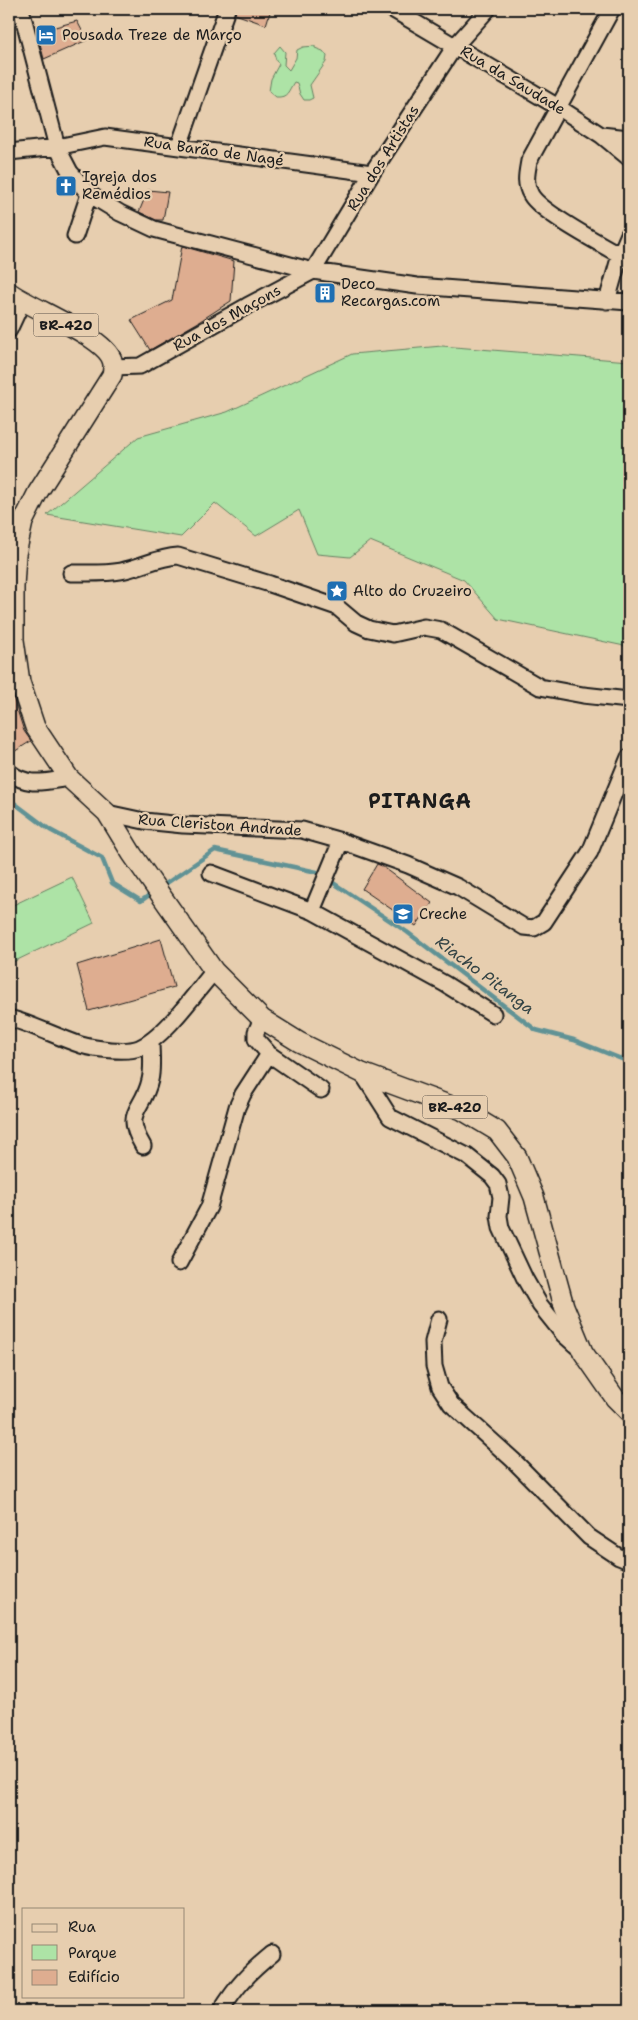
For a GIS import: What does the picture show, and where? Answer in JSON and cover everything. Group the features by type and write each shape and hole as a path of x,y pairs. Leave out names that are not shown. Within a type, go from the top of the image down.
{"main road":[{"name":"BR-420","path":"16,297 96,341 108,352 113,360 112,375 38,492 23,522 16,554 14,640 20,682 35,727 69,778 107,813 132,854 214,971 262,1019 299,1042 362,1073 462,1110 496,1131 517,1157 534,1197 564,1306 583,1352 615,1398 629,1412"}],"street":[{"path":"20,9 56,147 70,172 90,194 120,213 154,229 313,271 417,286 629,302"},
{"path":"179,146 227,9"},
{"name":"Rua da Saudade","path":"392,9 558,107 601,135 629,158"},
{"name":"Rua dos Artistas","path":"313,271 372,173 455,46 488,9"},
{"path":"612,9 529,161 526,180 531,195 542,208 624,257"},
{"path":"601,135 629,138"},
{"name":"Rua Barão de Nagé","path":"9,152 56,147 105,138 179,146 372,173"},
{"path":"75,236 90,194"},
{"path":"607,301 624,257 629,234"},
{"name":"Rua dos Maçons","path":"113,367 140,366 313,271"},
{"path":"9,330 16,297"},
{"path":"71,574 120,571 147,564 163,557 178,556 337,607 356,623 368,629 393,634 424,626 441,630 540,687 583,695 629,700"},
{"name":"Rua Cleriston Andrade","path":"107,813 144,821 183,825 302,830 341,841 408,865 458,888 524,927 534,928 544,922 590,852 629,756"},
{"path":"9,772 18,780 30,782 69,778"},
{"path":"312,911 341,841"},
{"path":"210,873 312,911 446,984 493,1014"},
{"path":"9,1018 31,1024 83,1045 119,1050 138,1048 151,1041 173,1020 214,971"},
{"path":"262,1019 256,1032 256,1039 269,1054 320,1090"},
{"path":"143,1146 134,1131 133,1124 134,1115 145,1096 150,1081 151,1041"},
{"path":"180,1263 209,1207 237,1107 243,1094 269,1054"},
{"path":"362,1073 390,1117 467,1156 492,1176 498,1184 501,1197 499,1216 501,1228 520,1271 540,1305 564,1335 583,1352"},
{"path":"439,1318 434,1342 434,1366 440,1387 452,1404 513,1460 589,1537 619,1557 629,1561"},
{"path":"222,2011 235,1988 252,1970 272,1954"}],"green space":[{"path":"280,46 285,52 284,65 289,70 296,58 297,50 303,47 315,46 315,48 323,51 327,56 326,62 310,85 313,98 304,100 297,83 294,82 283,96 276,97 269,91 271,79 279,64 274,53"},
{"path":"442,346 629,361 629,647 498,619 464,580 370,541 350,557 317,554 299,510 256,536 215,503 181,537 47,515 138,437 227,412 352,354"},
{"path":"72,877 94,923 9,964 9,907"}],"building":[{"path":"236,9 271,9 266,25 235,14"},
{"path":"77,21 87,40 44,59 37,32"},
{"path":"148,190 168,192 163,220 156,220 139,212"},
{"path":"182,246 234,261 231,301 150,350 131,320 172,300"},
{"path":"9,685 24,731 31,741 9,755"},
{"path":"377,864 432,903 416,926 362,889"},
{"path":"161,939 174,987 89,1011 77,965"}],"waterway":[{"name":"Riacho Pitanga","path":"9,799 50,830 102,858 112,883 141,901 152,893"},
{"name":"Riacho Pitanga","path":"161,887 215,850 317,872 407,932 536,1030 574,1040 629,1062"}],"place":[{"name":"Pousada Treze de Março","path":"46,35"},
{"name":"Igreja dos Remédios","path":"66,186"},
{"name":"Deco Recargas.com","path":"325,293"},
{"name":"Alto do Cruzeiro","path":"337,591"},
{"name":"Creche","path":"403,914"}],"district":[{"name":"PITANGA","path":"420,801"}]}
